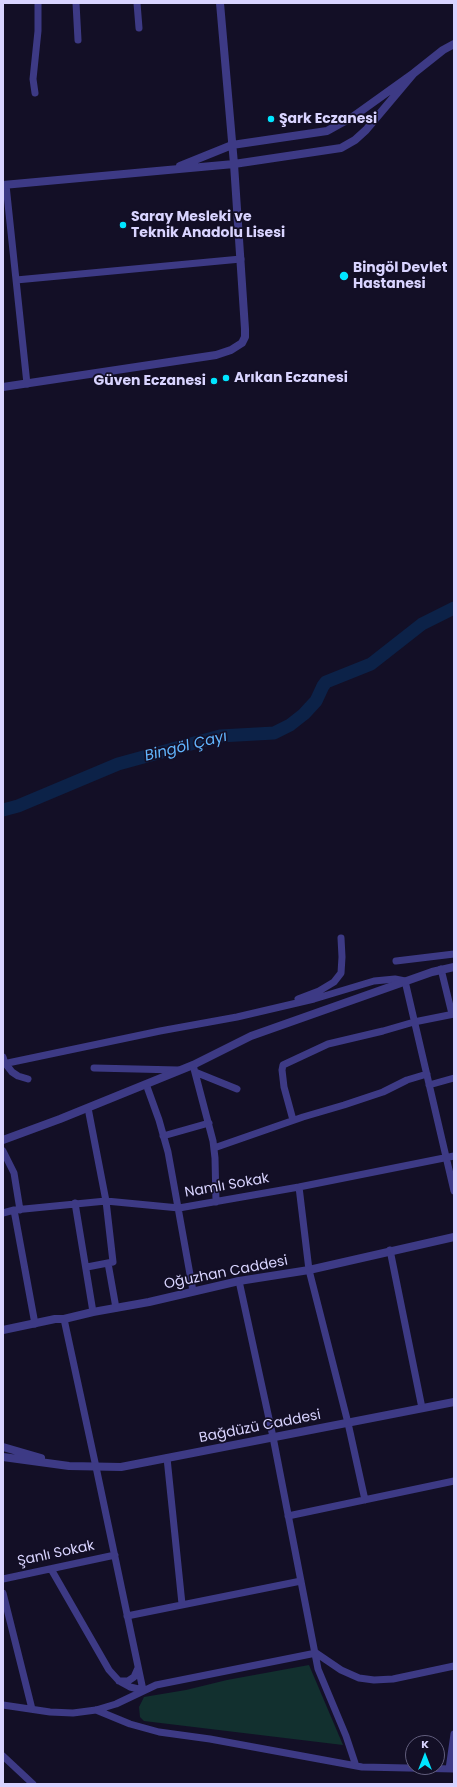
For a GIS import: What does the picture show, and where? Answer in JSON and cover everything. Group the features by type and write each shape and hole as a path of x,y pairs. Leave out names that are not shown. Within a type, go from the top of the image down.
{"street":[{"path":"35,93 33,79 38,31 38,3"},
{"path":"76,3 78,40"},
{"path":"137,3 139,28"},
{"path":"3,387 216,355 231,350 242,343 245,337 234,164 220,3"},
{"path":"170,170 232,145 327,131 354,116 414,73 429,60 454,44"},
{"path":"27,384 4,185 234,164 341,148 355,140 366,130 414,73"},
{"path":"16,280 240,259"},
{"path":"284,1005 319,991 334,982 341,973 341,938"},
{"path":"396,961 454,954"},
{"path":"94,1068 194,1069 251,1036 405,981 441,969 454,967"},
{"path":"293,1120 284,1088 282,1070 283,1065 328,1044 414,1022 453,1014 441,969"},
{"path":"4,1062 237,1017 314,999 374,981 395,979 405,981"},
{"path":"405,981 426,1074 450,1157 454,1191"},
{"path":"4,1062 18,1076 28,1079"},
{"path":"194,1069 237,1089"},
{"path":"194,1069 209,1123 214,1148 216,1202"},
{"path":"3,1140 88,1108 180,1070"},
{"path":"214,1148 293,1120 383,1092 408,1080 426,1074"},
{"path":"429,1085 454,1078"},
{"path":"146,1084 164,1136 179,1208 193,1291"},
{"path":"87,1267 113,1262 106,1201 88,1108"},
{"path":"164,1136 209,1123"},
{"path":"3,1151 14,1173 17,1210 35,1324"},
{"name":"Namlı Sokak","path":"3,1213 17,1210 106,1201 179,1208 299,1187 450,1157"},
{"path":"299,1187 309,1270 348,1423 365,1500"},
{"path":"76,1204 93,1312"},
{"name":"Oğuzhan Caddesi","path":"3,1330 64,1319 239,1281 309,1270 390,1250 454,1237"},
{"path":"390,1250 422,1408"},
{"path":"108,1263 116,1308"},
{"path":"239,1281 273,1437 316,1652 318,1669 346,1736 356,1766"},
{"path":"64,1319 143,1690"},
{"name":"Bağdüzü Caddesi","path":"69,1466 121,1468 454,1402"},
{"path":"3,1447 69,1466"},
{"path":"3,1457 69,1466"},
{"path":"167,1458 182,1604"},
{"path":"288,1516 454,1480"},
{"name":"Şanlı Sokak","path":"3,1579 115,1555"},
{"path":"51,1569 109,1670 119,1681 130,1687 143,1690"},
{"path":"127,1616 301,1581"},
{"path":"3,1593 32,1710"},
{"path":"3,1706 73,1713 96,1710 116,1704 143,1690 173,1681 316,1652 341,1670 359,1678 374,1680 393,1679 454,1666"},
{"path":"119,1681 128,1681 134,1677 138,1668"},
{"path":"96,1710 130,1724 159,1732 210,1739 356,1766 389,1769 452,1769 454,1734"},
{"path":"3,1756 33,1784"}],"green space":[{"path":"309,1665 343,1745 144,1721 140,1717 139,1707 144,1697"}],"waterway":[{"name":"Bingöl Çayı","path":"3,810 18,806 118,764 220,736 274,733 290,725 304,714 316,701 326,682 371,664 422,624 454,608"}],"place":[{"name":"Şark Eczanesi","path":"271,119"},
{"name":"Saray Mesleki ve Teknik Anadolu Lisesi","path":"123,225"},
{"name":"Bingöl Devlet Hastanesi","path":"344,276"},
{"name":"Arıkan Eczanesi","path":"226,378"},
{"name":"Güven Eczanesi","path":"214,381"}]}
